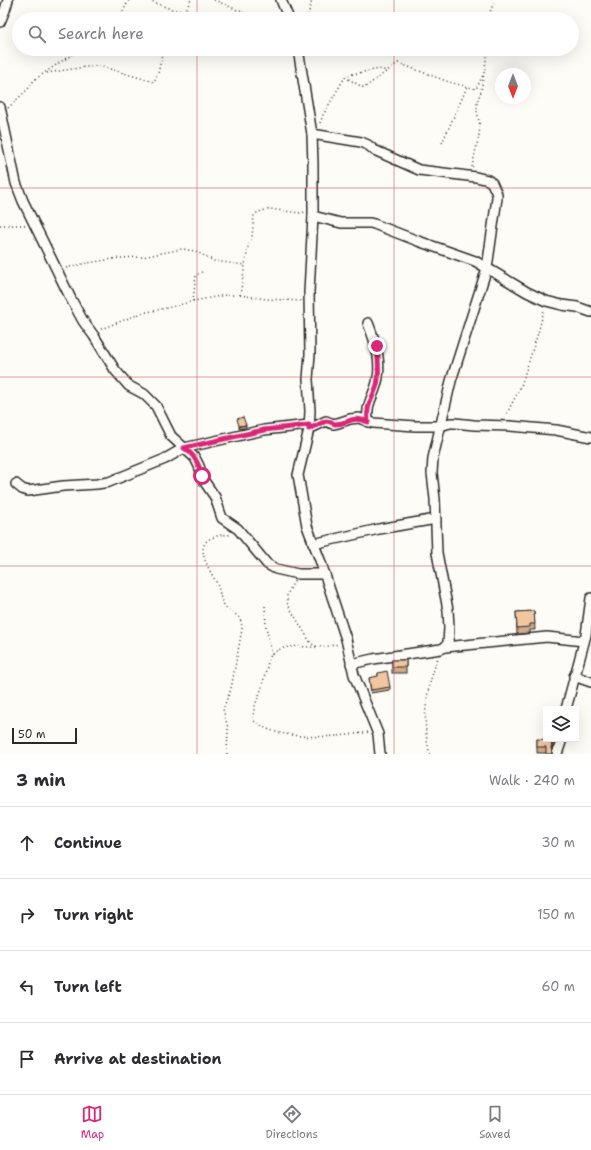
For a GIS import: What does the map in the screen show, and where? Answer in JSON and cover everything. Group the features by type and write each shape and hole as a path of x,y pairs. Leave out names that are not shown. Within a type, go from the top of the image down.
{"street":[{"path":"0,22 8,0"},
{"path":"281,0 286,12"},
{"path":"299,56 314,134 313,216 309,301 309,427 298,475 307,526 325,574 347,643 356,680 379,739 380,754"},
{"path":"1,111 16,183 56,271 83,321 115,370 129,386 144,394 156,406 171,436 195,458 200,466 204,481 215,497 222,518 238,529 270,566 298,574 325,574"},
{"path":"314,134 361,142 374,150 419,170 488,180 492,183 497,194 487,268 451,381 433,458 432,473 435,499 437,553 448,610 449,628 448,643 443,648"},
{"path":"313,216 341,223 371,223 418,241 475,260 528,292 554,303 577,307 591,312"},
{"path":"368,323 377,346 379,362 377,385 367,410 368,422"},
{"path":"16,484 22,489 28,491 109,482 166,459 184,448 264,430 309,427 326,421 333,424 359,418 368,422 415,426 440,426 450,423 544,429 591,437"},
{"path":"313,544 379,529 436,519"},
{"path":"567,706 584,641 591,598"},
{"path":"351,664 443,648 547,637 584,641"},
{"path":"574,676 591,682"},
{"path":"556,754 561,742"}],"path":[{"path":"123,12 129,0"},
{"path":"150,0 173,10 181,11 187,8 190,0"},
{"path":"214,0 242,12"},
{"path":"309,12 312,0"},
{"path":"491,12 494,0"},
{"path":"1,111 29,88 34,80 47,73 70,56"},
{"path":"47,73 100,66 154,82 158,74 162,56"},
{"path":"471,177 473,157 479,135 480,126 477,112 487,56"},
{"path":"345,77 364,88 398,63 476,89 483,75"},
{"path":"314,134 345,77 378,69 387,71"},
{"path":"442,143 467,87"},
{"path":"240,295 248,247 252,237 253,219 258,212 270,209 303,213 313,205"},
{"path":"0,225 35,225"},
{"path":"56,271 86,263 120,258 142,257 182,249 195,251 214,261 245,265"},
{"path":"193,301 196,276 202,272"},
{"path":"92,333 142,313 226,295 309,301"},
{"path":"498,426 507,414 521,386 544,310 554,303"},
{"path":"227,754 228,728 223,709 232,682 242,629 238,616 225,607 217,585 208,569 204,552 204,544 208,539 219,535 227,534 246,538"},
{"path":"298,574 287,595 287,603 310,642 316,646"},
{"path":"265,606 266,627 272,654"},
{"path":"347,643 286,648 277,650 272,654 269,658 262,687 254,708 254,721 270,730 292,734 344,736 376,731"},
{"path":"430,754 426,740 426,705 428,688 443,648"}],"building":[{"path":"243,417 246,425 239,426 237,419"},
{"path":"534,611 535,624 530,624 530,627 517,628 516,612"},
{"path":"392,660 406,660 406,667 392,667"},
{"path":"387,671 390,687 371,690 369,678 378,676 378,673"},
{"path":"537,739 543,739 543,742 552,742 551,747 552,754 546,754 546,747 537,747"}],"route":[{"path":"202,476 200,466 195,458 188,450 184,448 264,430 309,425 309,429 324,421 329,421 333,424 359,418 368,422 368,404 377,385 378,377 379,362 377,346"}]}
